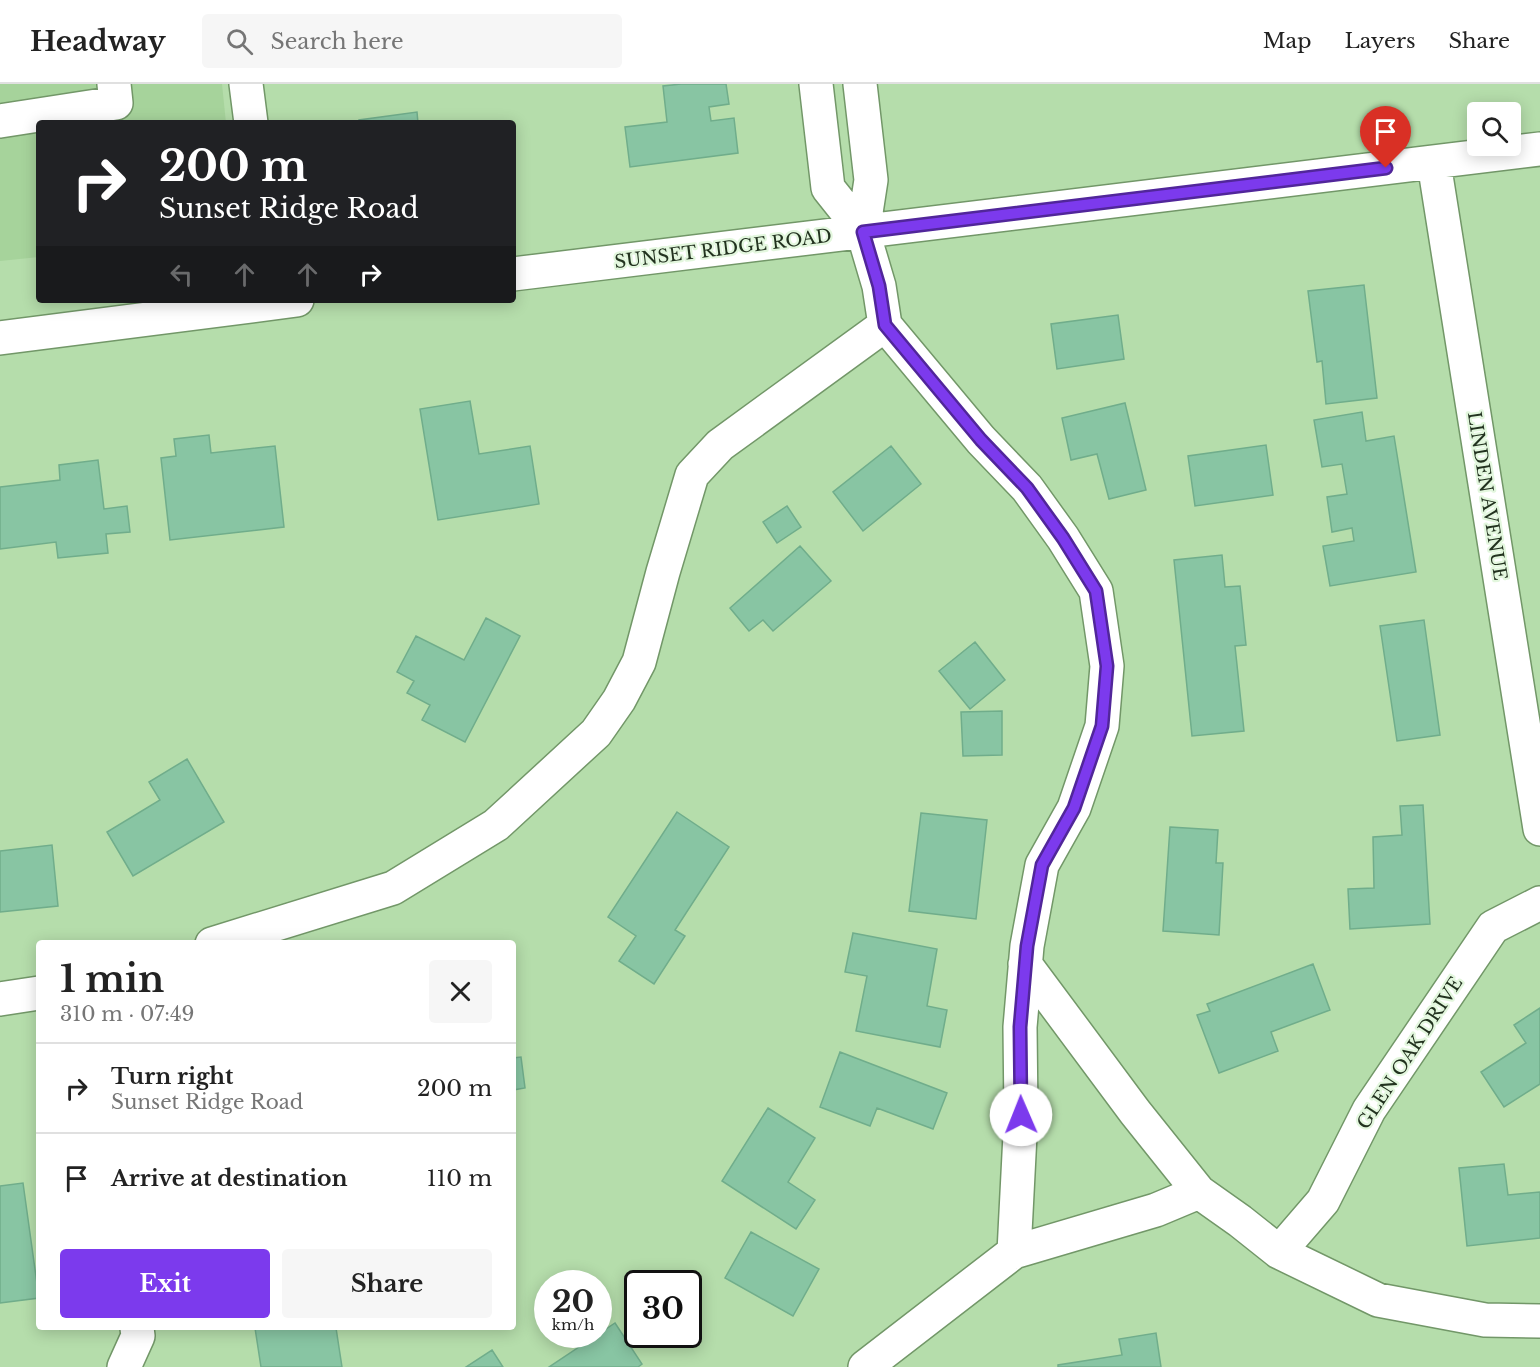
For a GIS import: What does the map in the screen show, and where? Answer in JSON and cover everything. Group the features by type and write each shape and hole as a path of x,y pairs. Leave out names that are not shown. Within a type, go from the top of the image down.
{"street":[{"path":"0,121 116,102 114,84"},
{"path":"246,84 251,120"},
{"path":"816,84 828,188 863,232 879,286 885,325 981,440 1027,488 1063,538 1096,591 1107,666 1102,726 1074,808 1042,865 1025,964 1020,1027 1021,1115 1014,1252"},
{"path":"860,84 871,180 863,232"},
{"name":"SUNSET RIDGE ROAD","path":"516,274 1540,149"},
{"name":"LINDEN AVENUE","path":"1434,163 1540,829"},
{"path":"0,338 266,303"},
{"path":"225,940 393,888 496,825 596,733 619,700 639,662 692,475 720,445 885,325"},
{"name":"GLEN OAK DRIVE","path":"1280,1252 1323,1201 1369,1110 1493,927 1540,903"},
{"path":"1025,964 1102,1069 1199,1192 1280,1252 1378,1300 1485,1320 1540,1321"},
{"path":"0,999 36,993"},
{"path":"866,1367 1014,1252 1156,1210 1199,1192"},
{"path":"124,1367 138,1336 137,1330"}],"shaded area":[{"path":"0,84 222,84 226,120 36,120 36,257 0,261"}],"building":[{"path":"726,84 729,104 709,107 711,121 734,118 738,153 630,167 625,127 667,122 663,86"},
{"path":"417,112 418,120 359,120"},
{"path":"1364,285 1377,398 1326,404 1322,361 1317,362 1308,291"},
{"path":"1118,315 1124,359 1057,369 1051,324"},
{"path":"470,401 479,454 530,446 539,504 438,520 420,409"},
{"path":"1125,403 1146,490 1109,499 1097,454 1071,460 1062,418"},
{"path":"1362,412 1366,441 1394,436 1416,572 1330,586 1323,546 1354,541 1352,528 1332,532 1327,497 1347,494 1342,464 1322,467 1314,420"},
{"path":"209,435 211,453 275,446 284,527 170,540 161,458 176,456 174,439"},
{"path":"1266,445 1273,495 1195,506 1188,456"},
{"path":"891,446 921,484 863,531 833,492"},
{"path":"98,460 104,509 127,506 130,532 106,534 108,553 58,558 56,542 0,549 0,487 60,480 59,465"},
{"path":"787,506 801,527 777,543 763,522"},
{"path":"800,546 831,581 773,631 763,620 749,631 730,608"},
{"path":"1222,555 1225,587 1240,586 1246,645 1235,646 1244,731 1192,736 1174,560"},
{"path":"486,618 520,636 465,742 422,720 430,705 407,693 414,681 397,672 416,636 464,660"},
{"path":"1424,620 1440,735 1397,741 1380,626"},
{"path":"975,642 1005,680 970,709 939,671"},
{"path":"1002,711 1002,755 963,756 961,712"},
{"path":"187,759 224,822 133,876 107,832 160,800 149,782"},
{"path":"1423,805 1430,924 1350,929 1348,889 1374,888 1373,837 1402,835 1400,806"},
{"path":"677,812 729,847 675,930 685,936 654,984 619,961 636,936 608,917"},
{"path":"921,813 987,820 976,919 909,911"},
{"path":"1170,827 1218,830 1216,863 1223,863 1219,935 1163,931"},
{"path":"52,845 58,906 0,912 0,851"},
{"path":"853,933 937,949 927,1006 947,1010 940,1047 856,1031 867,976 845,972"},
{"path":"1313,964 1330,1010 1271,1032 1278,1051 1219,1073 1197,1015 1210,1011 1207,1004"},
{"path":"1540,1008 1540,1084 1504,1107 1481,1072 1526,1043 1514,1025"},
{"path":"840,1052 947,1093 933,1129 877,1108 870,1126 820,1107"},
{"path":"521,1057 525,1088 516,1090 516,1058"},
{"path":"768,1108 815,1138 788,1182 815,1200 796,1229 722,1181"},
{"path":"1504,1164 1508,1195 1540,1192 1540,1238 1467,1246 1459,1168"},
{"path":"23,1183 36,1276 36,1298 0,1303 0,1186"},
{"path":"751,1232 819,1269 793,1316 725,1278"},
{"path":"615,1323 624,1337 624,1348 631,1348 642,1364 638,1367 549,1367 578,1348 612,1348 612,1325"},
{"path":"255,1330 336,1330 342,1367 261,1367"},
{"path":"1156,1333 1161,1367 1058,1367 1058,1365 1122,1355 1119,1339"},
{"path":"492,1350 503,1367 466,1367"}],"route":[{"path":"1021,1115 1020,1027 1027,946 1042,865 1074,808 1102,726 1107,666 1096,591 1063,538 1027,488 981,440 885,325 879,286 863,232 1386,168"}]}
